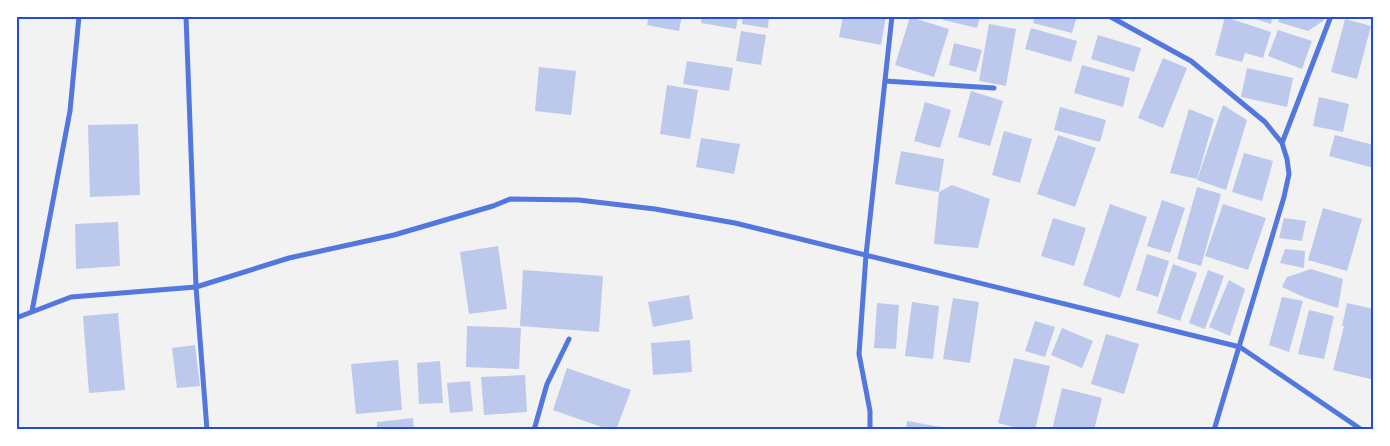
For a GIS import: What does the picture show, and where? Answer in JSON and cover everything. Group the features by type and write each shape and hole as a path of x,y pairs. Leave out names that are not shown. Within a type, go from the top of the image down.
{"street":[{"path":"32,311 70,111 79,16"},
{"path":"186,16 196,287 207,430"},
{"path":"870,430 870,411 859,354 866,255 892,16"},
{"path":"1108,16 1191,61 1277,134 1287,159 1289,174 1286,189 1214,430"},
{"path":"1282,143 1331,16"},
{"path":"885,81 994,88"},
{"path":"16,318 71,297 196,287 289,258 403,232 493,206 510,199 579,200 655,209 735,223 1240,347 1362,430"},
{"path":"534,430 547,384 569,339"}],"building":[{"path":"649,16 682,16 679,31 647,25"},
{"path":"702,16 738,16 736,29 701,23"},
{"path":"743,16 769,16 768,28 742,24"},
{"path":"843,16 886,16 881,45 839,37"},
{"path":"944,16 980,16 977,28 943,20"},
{"path":"1035,16 1077,16 1072,33 1033,23"},
{"path":"1246,16 1273,16 1271,24"},
{"path":"1280,16 1325,16 1323,21 1308,31 1278,22"},
{"path":"910,17 949,29 934,77 895,65"},
{"path":"1225,17 1271,32 1263,58 1245,53 1242,62 1215,55"},
{"path":"1345,19 1371,26 1357,79 1331,72"},
{"path":"989,24 1016,29 1006,86 979,81"},
{"path":"1031,28 1077,41 1071,62 1025,49"},
{"path":"1278,30 1312,41 1302,69 1268,56"},
{"path":"741,31 766,35 761,65 736,61"},
{"path":"1098,35 1141,48 1134,72 1091,59"},
{"path":"954,43 982,50 976,72 949,65"},
{"path":"1163,58 1187,68 1163,128 1138,118"},
{"path":"687,61 733,68 729,91 683,84"},
{"path":"1082,65 1130,78 1123,107 1074,93"},
{"path":"539,67 576,71 571,115 535,111"},
{"path":"1247,68 1293,78 1287,107 1241,97"},
{"path":"667,85 698,90 690,139 660,134"},
{"path":"971,91 1003,101 990,146 958,137"},
{"path":"1319,97 1349,104 1343,132 1313,126"},
{"path":"925,102 951,110 940,148 914,141"},
{"path":"1223,105 1247,120 1226,190 1197,180"},
{"path":"1060,107 1106,120 1100,142 1054,130"},
{"path":"1189,109 1214,119 1197,179 1170,173"},
{"path":"138,124 140,195 90,197 88,125"},
{"path":"1004,131 1032,139 1020,183 992,175"},
{"path":"1058,135 1096,148 1075,207 1037,194"},
{"path":"1335,135 1374,145 1374,168 1329,156"},
{"path":"701,138 740,144 734,174 696,167"},
{"path":"901,151 944,159 939,192 895,184"},
{"path":"1244,153 1273,161 1262,201 1232,192"},
{"path":"952,185 990,199 978,248 934,244 939,192"},
{"path":"1197,187 1221,194 1201,266 1177,259"},
{"path":"1162,200 1185,208 1170,253 1147,246"},
{"path":"1110,204 1147,217 1120,298 1083,285"},
{"path":"1223,204 1266,218 1248,270 1205,256"},
{"path":"1323,208 1362,219 1347,271 1308,260"},
{"path":"1053,218 1086,228 1074,266 1041,256"},
{"path":"1284,218 1306,221 1302,241 1279,238"},
{"path":"118,222 120,266 76,269 75,224"},
{"path":"498,246 507,309 469,314 460,252"},
{"path":"1285,249 1305,251 1304,268 1280,263"},
{"path":"1147,254 1169,261 1158,297 1136,290"},
{"path":"1173,264 1197,273 1180,321 1157,313"},
{"path":"1311,269 1343,279 1338,308 1306,298 1282,287 1287,277"},
{"path":"523,270 603,276 599,332 520,326"},
{"path":"1208,270 1224,276 1205,329 1189,323"},
{"path":"1229,280 1245,289 1230,336 1209,327"},
{"path":"689,295 693,319 653,327 648,302"},
{"path":"1282,297 1303,301 1289,352 1269,345"},
{"path":"953,298 979,302 970,363 943,359"},
{"path":"912,302 939,306 933,359 905,356"},
{"path":"877,303 899,305 896,349 874,348"},
{"path":"1347,303 1374,309 1374,380 1333,370 1344,326 1342,326"},
{"path":"1309,310 1334,316 1324,359 1298,354"},
{"path":"118,313 125,390 89,393 83,316"},
{"path":"1035,321 1055,327 1045,357 1025,351"},
{"path":"467,326 521,328 519,369 466,367"},
{"path":"1062,328 1093,341 1082,368 1051,355"},
{"path":"1106,334 1139,344 1124,394 1091,384"},
{"path":"690,340 692,372 653,375 651,343"},
{"path":"195,345 200,386 177,388 172,348"},
{"path":"1014,358 1050,366 1035,430 1025,430 998,423"},
{"path":"398,360 402,410 356,414 351,364"},
{"path":"440,361 443,403 419,404 417,363"},
{"path":"567,368 631,390 616,430 610,430 553,410"},
{"path":"525,375 527,412 484,415 481,377"},
{"path":"470,381 473,411 450,413 447,383"},
{"path":"1062,388 1102,398 1094,430 1052,430"},
{"path":"413,418 414,430 377,430 377,422"},
{"path":"907,421 952,429 952,430 906,430"}]}
